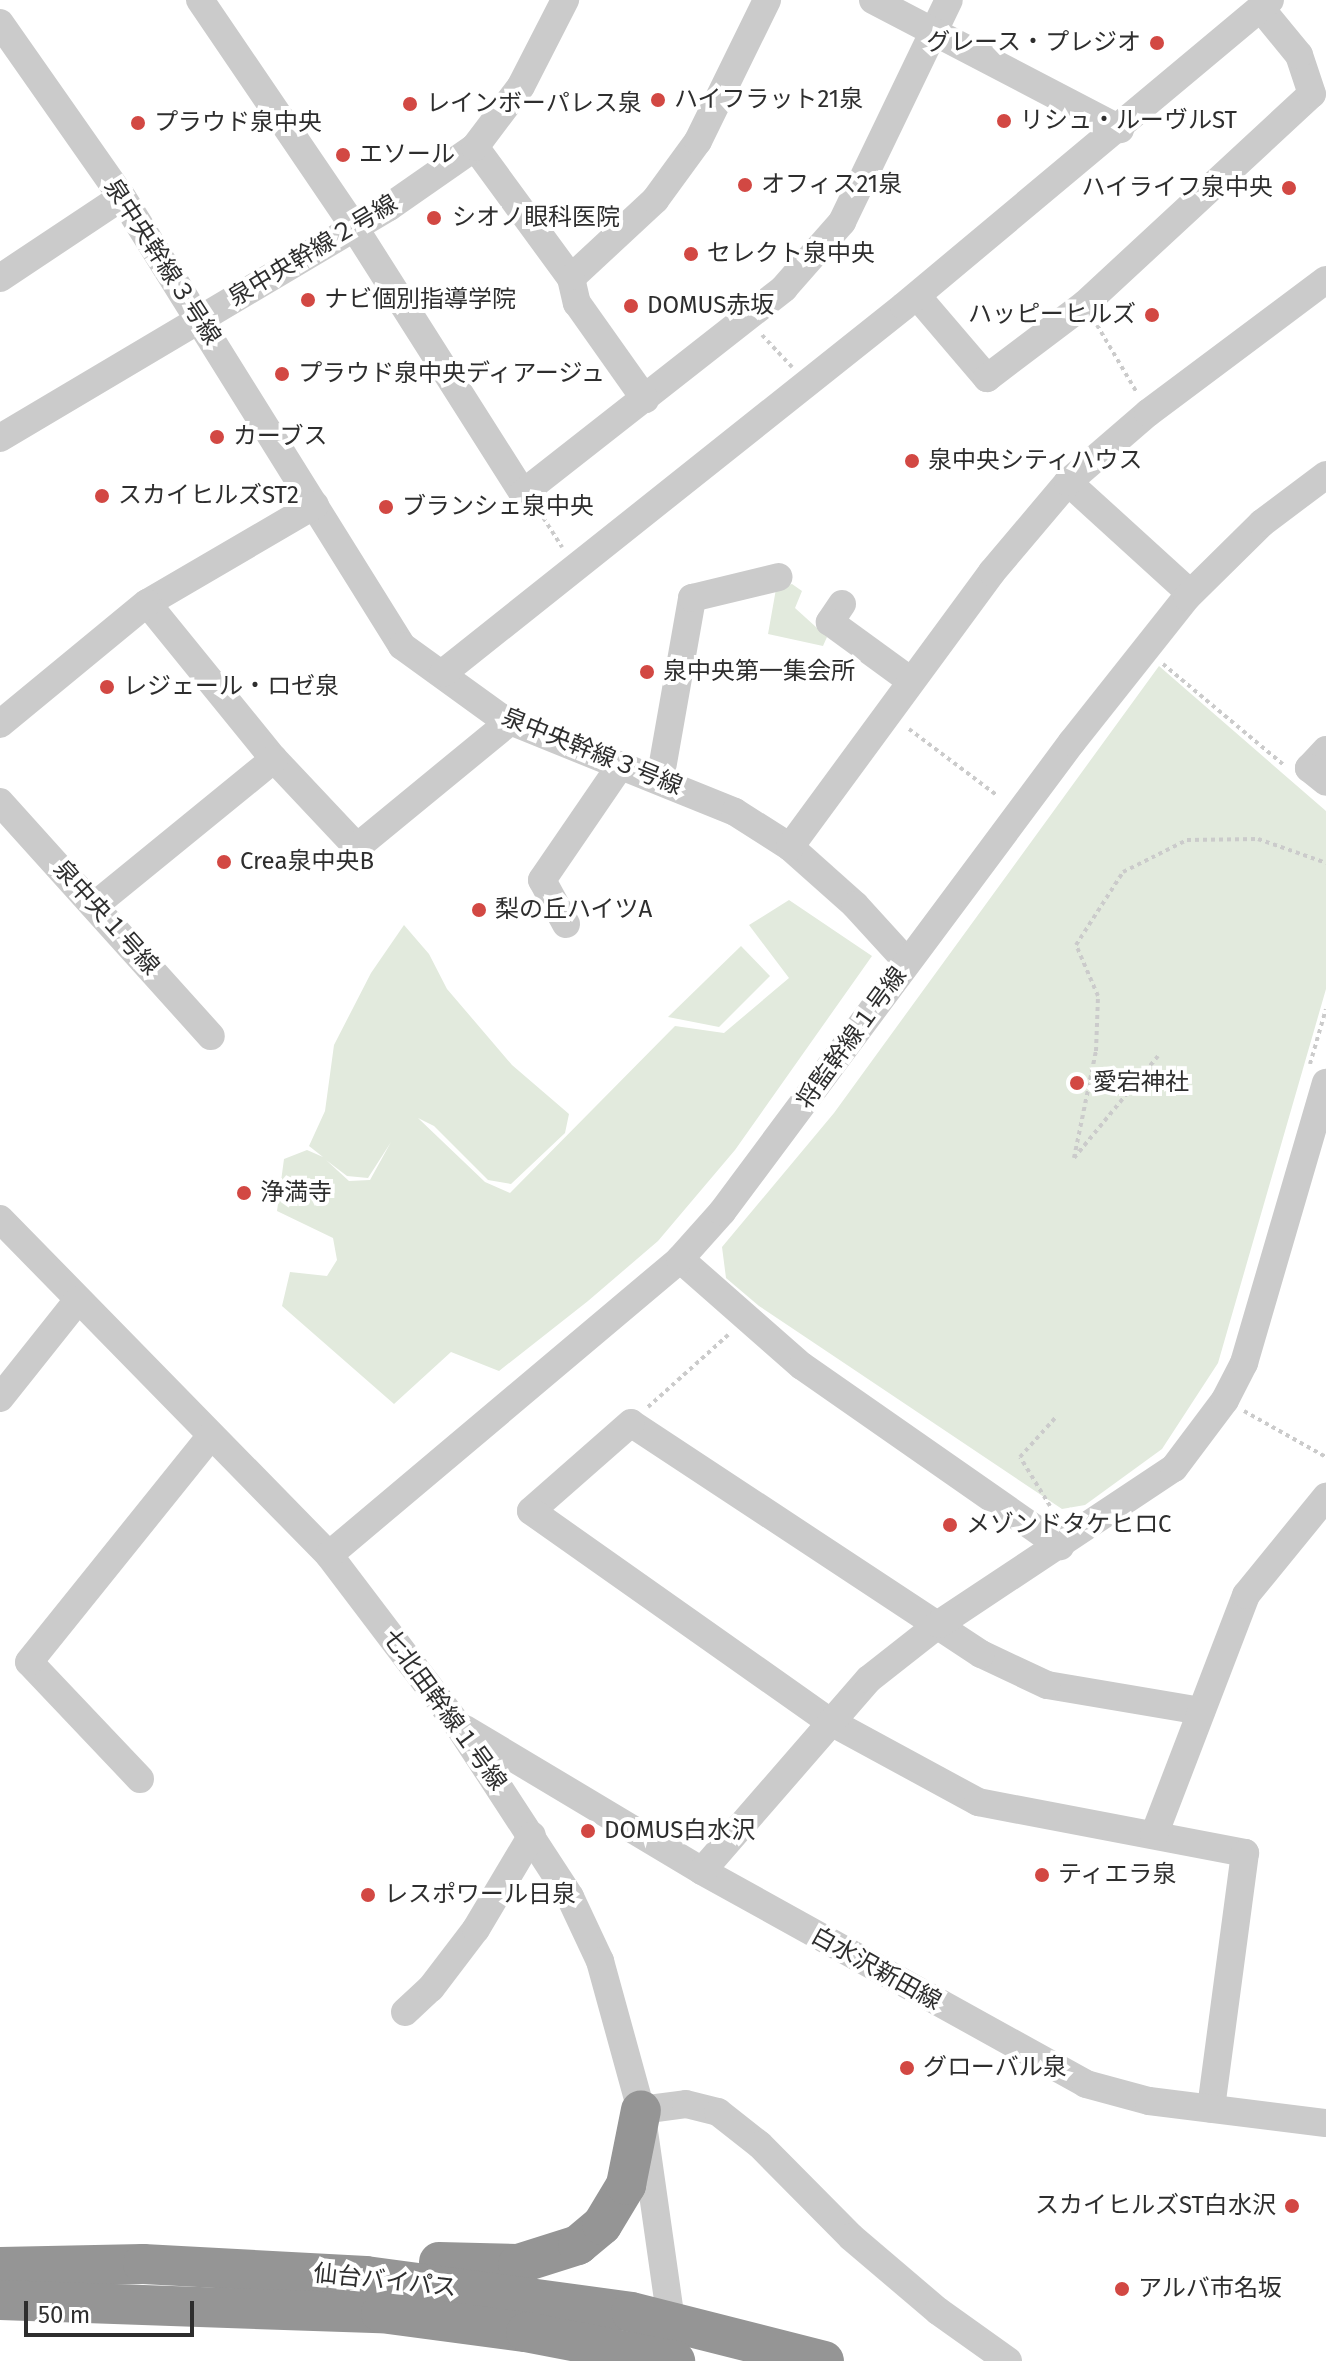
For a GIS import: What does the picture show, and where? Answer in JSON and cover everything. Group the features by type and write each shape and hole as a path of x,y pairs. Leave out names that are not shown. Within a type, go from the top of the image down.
{"highway":[{"path":"366,2276 414,2260 518,2264 578,2245 602,2225 626,2185 641,2110"},
{"name":"仙台バイパス","path":"0,2267 143,2264 366,2276 670,2347"},
{"name":"仙台バイパス","path":"0,2300 381,2313 670,2347"},
{"path":"670,2347 824,2361"}],"street":[{"path":"200,0 354,227 526,491 747,320 784,288 842,222 949,0"},
{"name":"泉中央幹線２号線","path":"0,438 354,227 475,147 521,86 565,0"},
{"path":"571,278 655,200 698,141 767,0"},
{"path":"873,0 1120,129"},
{"path":"443,673 573,566 917,296 1266,5 1299,55 1312,94 1085,304 987,378 917,296"},
{"name":"泉中央幹線３号線","path":"0,23 122,197 402,646 509,722 735,812 790,847 855,905 907,962"},
{"path":"475,147 571,278 577,303 645,399"},
{"path":"0,278 122,197"},
{"path":"790,847 992,572 1068,482 1148,413 1326,280"},
{"name":"将監幹線１号線","path":"329,1555 680,1259 722,1212 907,962 1190,593 1262,523 1326,475"},
{"path":"1068,482 1190,593"},
{"path":"0,724 147,603 315,505"},
{"path":"660,780 692,598 779,577"},
{"path":"147,603 274,759 357,847 509,722"},
{"path":"842,604 830,622 911,681"},
{"path":"1326,750 1309,768 1326,782"},
{"path":"95,905 274,759"},
{"path":"566,924 542,880 620,766"},
{"name":"泉中央１号線","path":"0,802 211,1036"},
{"path":"702,1871 829,1721 869,1679 939,1624 1174,1468 1225,1400 1244,1363 1317,1078"},
{"name":"七北田幹線１号線","path":"0,1219 329,1555 458,1725 570,1897 600,1961 641,2110 670,2347"},
{"path":"680,1259 802,1366 1060,1546"},
{"path":"0,1398 78,1300"},
{"path":"1201,1711 1047,1685 981,1654 631,1423 531,1511 829,1721 978,1802 1245,1853 1211,2109"},
{"path":"140,1779 29,1662 211,1436"},
{"path":"1154,1835 1246,1595 1326,1497"},
{"name":"白水沢新田線","path":"458,1725 702,1871 1086,2084 1149,2101 1326,2123"},
{"path":"405,2012 476,1929 532,1835"},
{"path":"641,2110 686,2104 718,2112 760,2145 851,2237 1008,2361"}],"path":[{"path":"1085,304 1148,413"},
{"path":"747,320 807,383"},
{"path":"526,491 573,566"},
{"path":"1167,649 1158,660 1287,768"},
{"path":"888,713 998,796"},
{"path":"1158,1056 1074,1158 1096,1051 1098,996 1076,945 1123,872 1187,840 1258,839 1326,863"},
{"path":"1317,1078 1326,1009"},
{"path":"631,1423 748,1318"},
{"path":"1225,1400 1326,1457"},
{"path":"1033,1499 1052,1512 1020,1457 1056,1417"}],"shaded area":[{"path":"792,584 802,591 795,608 827,637 823,646 768,634 776,589"},
{"name":"愛宕神社","path":"1159,666 1326,811 1326,989 1218,1363 1162,1449 1085,1505 1062,1509 759,1306 726,1278 722,1247 834,1113"},
{"path":"789,900 872,956 735,1150 658,1241 588,1301 499,1371 451,1352 394,1404 282,1306 290,1272 327,1276 337,1260 333,1238 277,1211 284,1159 307,1150 323,1157 309,1146 325,1111 334,1045 371,973 404,925 429,954 447,989 512,1065 569,1114 565,1133 511,1184 488,1180 434,1126 418,1118 485,1182 510,1193 675,1026 724,1033 789,978 749,925","holes":["391,1142 370,1180 349,1181 326,1160 347,1176 368,1178"]},
{"path":"741,946 770,976 719,1027 668,1017"}],"place":[{"name":"グレース・プレジオ","path":"1157,43"},
{"name":"ハイフラット21泉","path":"658,100"},
{"name":"レインボーパレス泉","path":"410,104"},
{"name":"リシュ・ルーヴルST","path":"1004,121"},
{"name":"プラウド泉中央","path":"138,123"},
{"name":"エソール","path":"343,155"},
{"name":"オフィス21泉","path":"745,185"},
{"name":"ハイライフ泉中央","path":"1289,188"},
{"name":"シオノ眼科医院","path":"434,218"},
{"name":"セレクト泉中央","path":"691,254"},
{"name":"ナビ個別指導学院","path":"308,300"},
{"name":"DOMUS赤坂","path":"631,306"},
{"name":"ハッピーヒルズ","path":"1152,315"},
{"name":"プラウド泉中央ディアージュ","path":"282,374"},
{"name":"カーブス","path":"217,437"},
{"name":"泉中央シティハウス","path":"912,461"},
{"name":"スカイヒルズST2","path":"102,496"},
{"name":"ブランシェ泉中央","path":"386,507"},
{"name":"泉中央第一集会所","path":"647,672"},
{"name":"レジェール・ロゼ泉","path":"107,687"},
{"name":"Crea泉中央B","path":"224,862"},
{"name":"梨の丘ハイツA","path":"479,910"},
{"name":"愛宕神社","path":"1077,1083"},
{"name":"浄満寺","path":"244,1193"},
{"name":"メゾンドタケヒロC","path":"950,1525"},
{"name":"DOMUS白水沢","path":"588,1831"},
{"name":"ティエラ泉","path":"1042,1875"},
{"name":"レスポワール日泉","path":"368,1895"},
{"name":"グローバル泉","path":"907,2068"},
{"name":"スカイヒルズST白水沢","path":"1292,2206"},
{"name":"アルバ市名坂","path":"1122,2289"}]}
